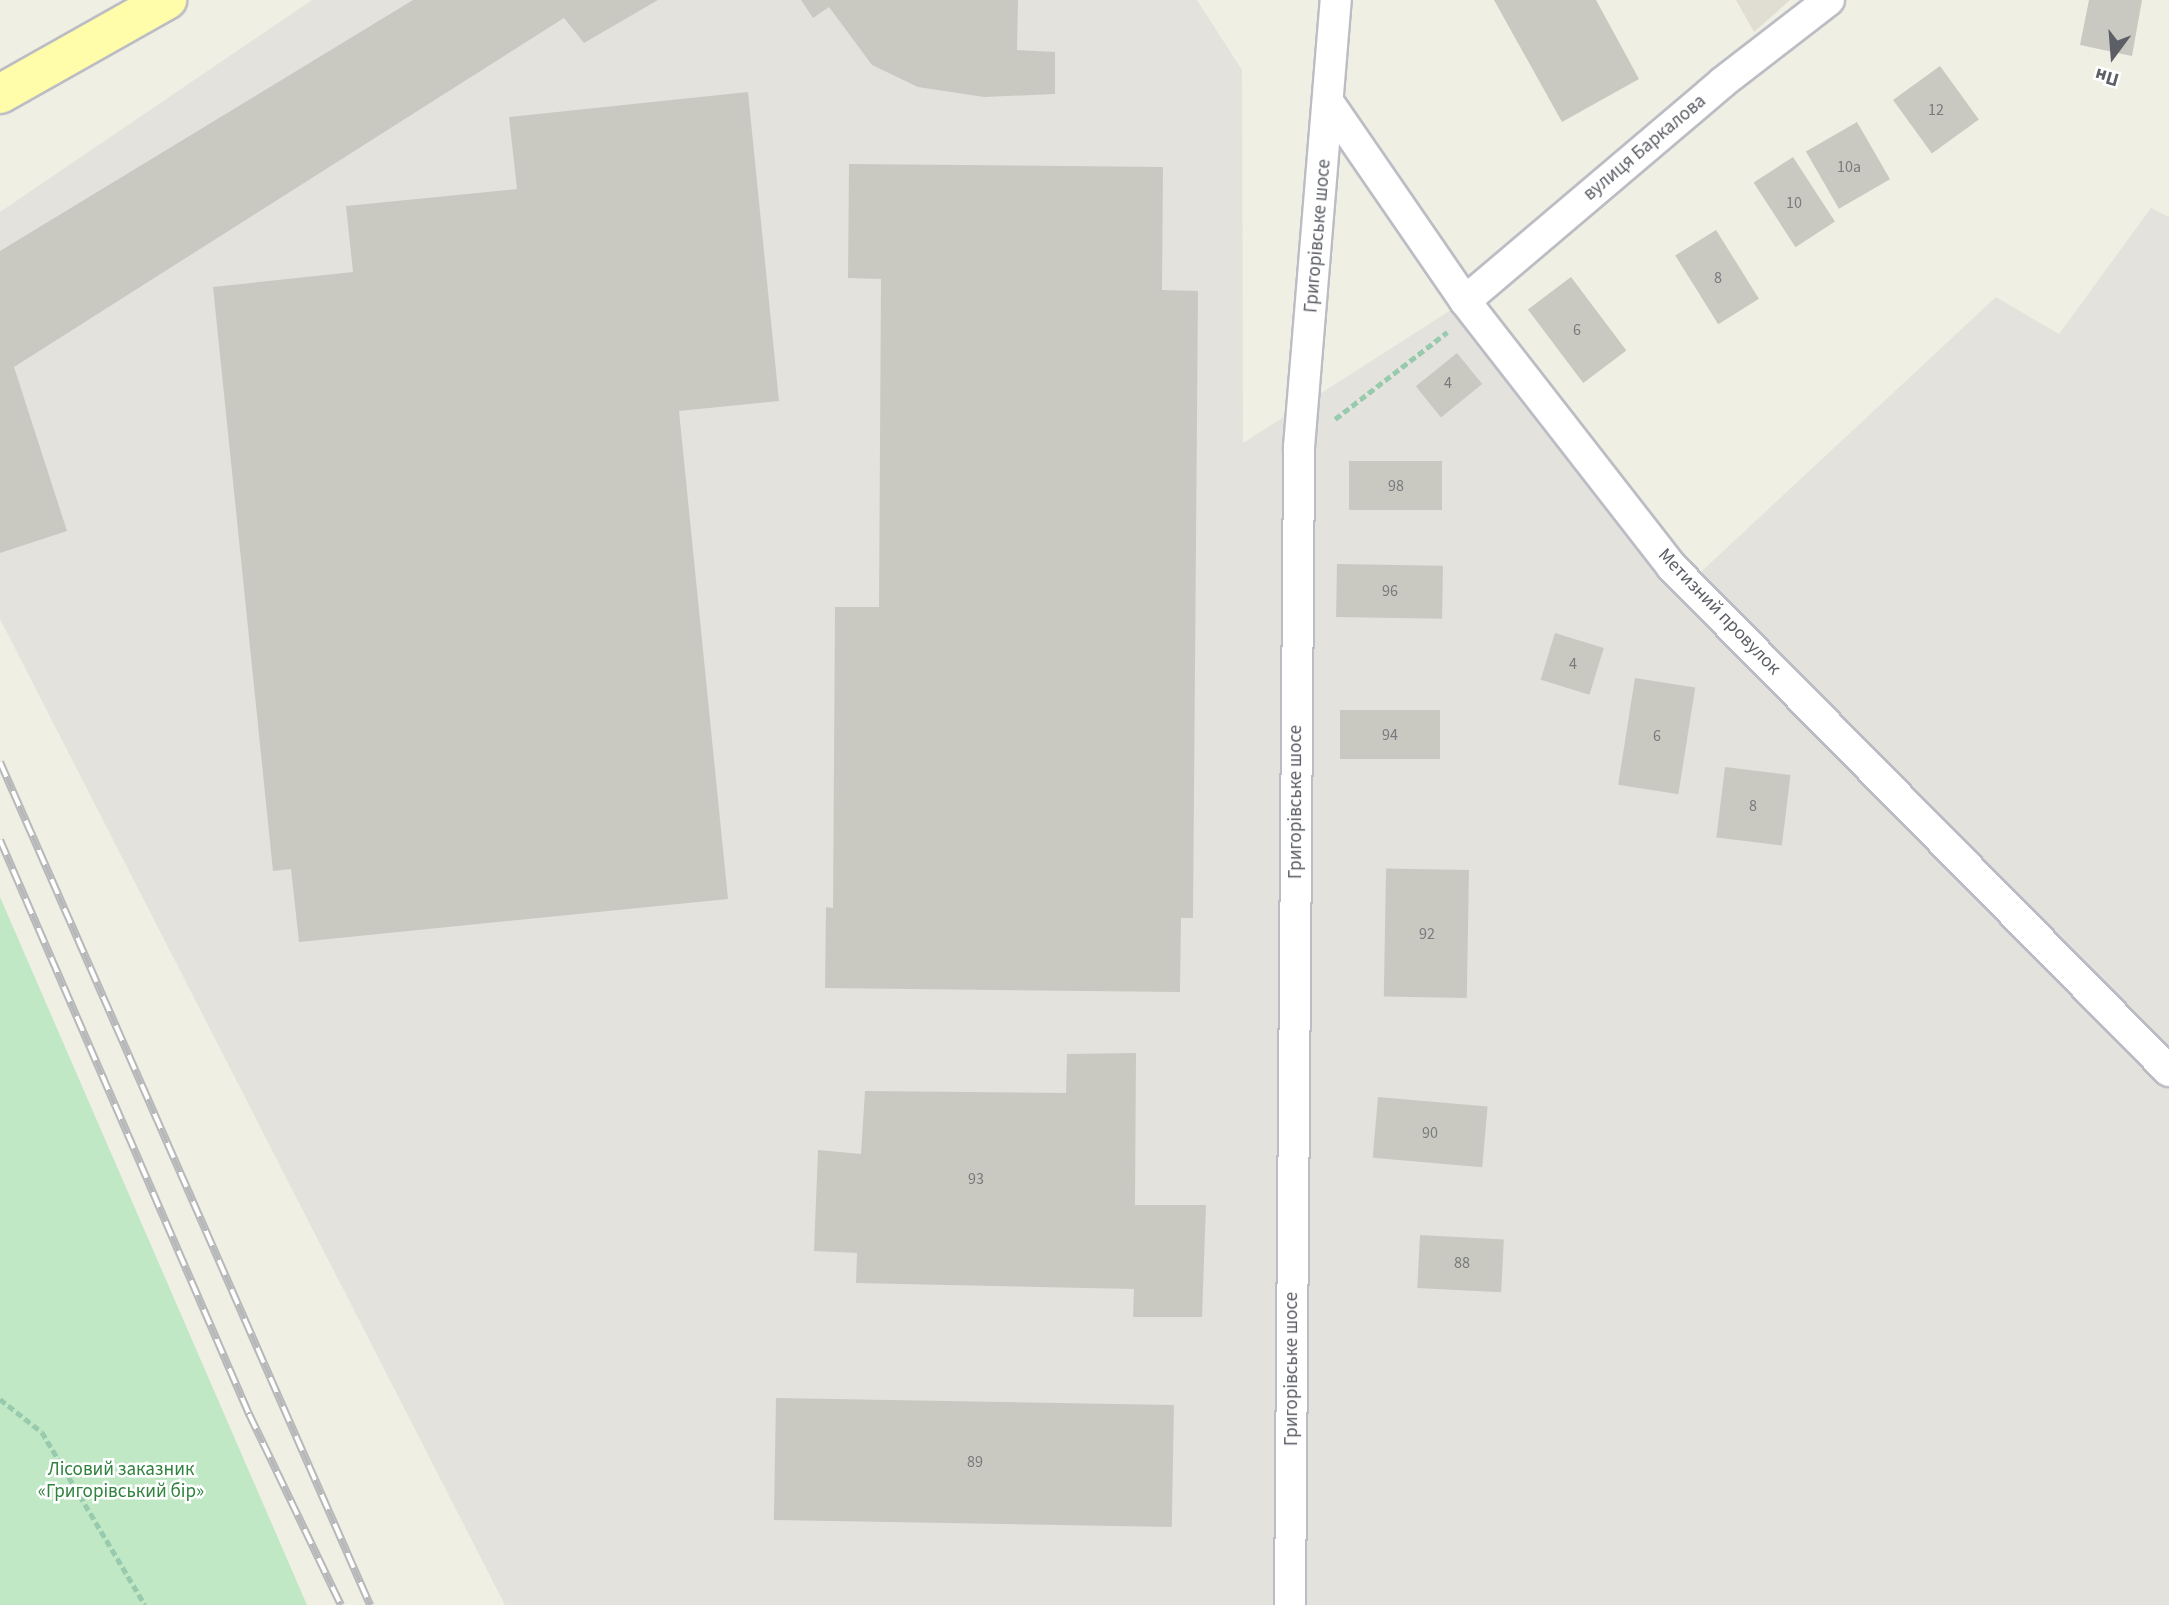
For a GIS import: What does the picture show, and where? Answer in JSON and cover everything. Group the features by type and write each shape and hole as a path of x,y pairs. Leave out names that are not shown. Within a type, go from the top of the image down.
{"main road":[{"path":"0,94 167,0"}],"street":[{"name":"Григорівське шосе","path":"1290,1605 1299,447 1336,0"},
{"name":"вулиця Баркалова","path":"1465,301 1723,82 1829,0"},
{"name":"Метизний провулок","path":"1329,103 1465,301 1672,567 2169,1071"}],"path":[{"path":"1299,447 1444,336 1465,301"},
{"path":"0,1399 42,1432 145,1605"}],"shaded area":[{"path":"312,0 1197,0 1242,70 1243,443 1465,301 1689,583 1996,297 2059,334 2151,208 2169,217 2169,1605 505,1605 0,619 0,212"},
{"path":"1736,0 1790,0 1754,32"}],"green space":[{"name":"Лісовий заказник «Григорівський бір»","path":"0,897 307,1605 0,1605"}],"building":[{"path":"413,0 658,0 584,43 564,18 14,367 67,531 0,553 0,251"},
{"path":"801,0 1018,0 1017,50 1055,52 1055,94 984,97 918,87 872,65 829,7 813,18"},
{"path":"1494,0 1596,0 1639,79 1562,122"},
{"path":"2089,0 2142,0 2132,56 2080,45"},
{"path":"1940,66 1979,119 1932,153 1893,100"},
{"path":"748,92 779,401 679,411 728,899 299,942 291,869 273,871 213,287 353,272 346,206 517,189 509,117"},
{"path":"1857,122 1890,179 1839,209 1806,152"},
{"path":"1793,157 1835,222 1796,247 1754,183"},
{"path":"849,164 1163,167 1162,290 1198,291 1193,918 1181,918 1180,992 825,988 826,907 833,908 835,607 879,607 881,279 848,278"},
{"path":"1716,230 1759,299 1718,324 1675,255"},
{"path":"1571,277 1626,350 1583,383 1528,309"},
{"path":"1457,353 1482,384 1441,417 1416,386"},
{"path":"1349,461 1442,461 1442,510 1349,510"},
{"path":"1337,564 1443,566 1442,619 1336,617"},
{"path":"1555,633 1604,648 1589,695 1541,680"},
{"path":"1635,678 1695,688 1678,794 1618,785"},
{"path":"1340,710 1440,710 1440,759 1340,759"},
{"path":"1725,767 1791,775 1782,846 1716,837"},
{"path":"1386,869 1469,870 1467,998 1384,997"},
{"path":"1136,1053 1135,1205 1206,1205 1202,1317 1133,1317 1134,1289 856,1283 857,1253 814,1251 818,1150 861,1154 865,1091 1066,1093 1067,1054"},
{"path":"1378,1097 1488,1107 1482,1167 1373,1158"},
{"path":"1420,1235 1504,1239 1501,1292 1417,1288"},
{"path":"776,1398 1174,1405 1172,1527 774,1520"}],"railway":[{"path":"0,762 370,1605"},
{"path":"0,840 249,1414 341,1605"}]}
